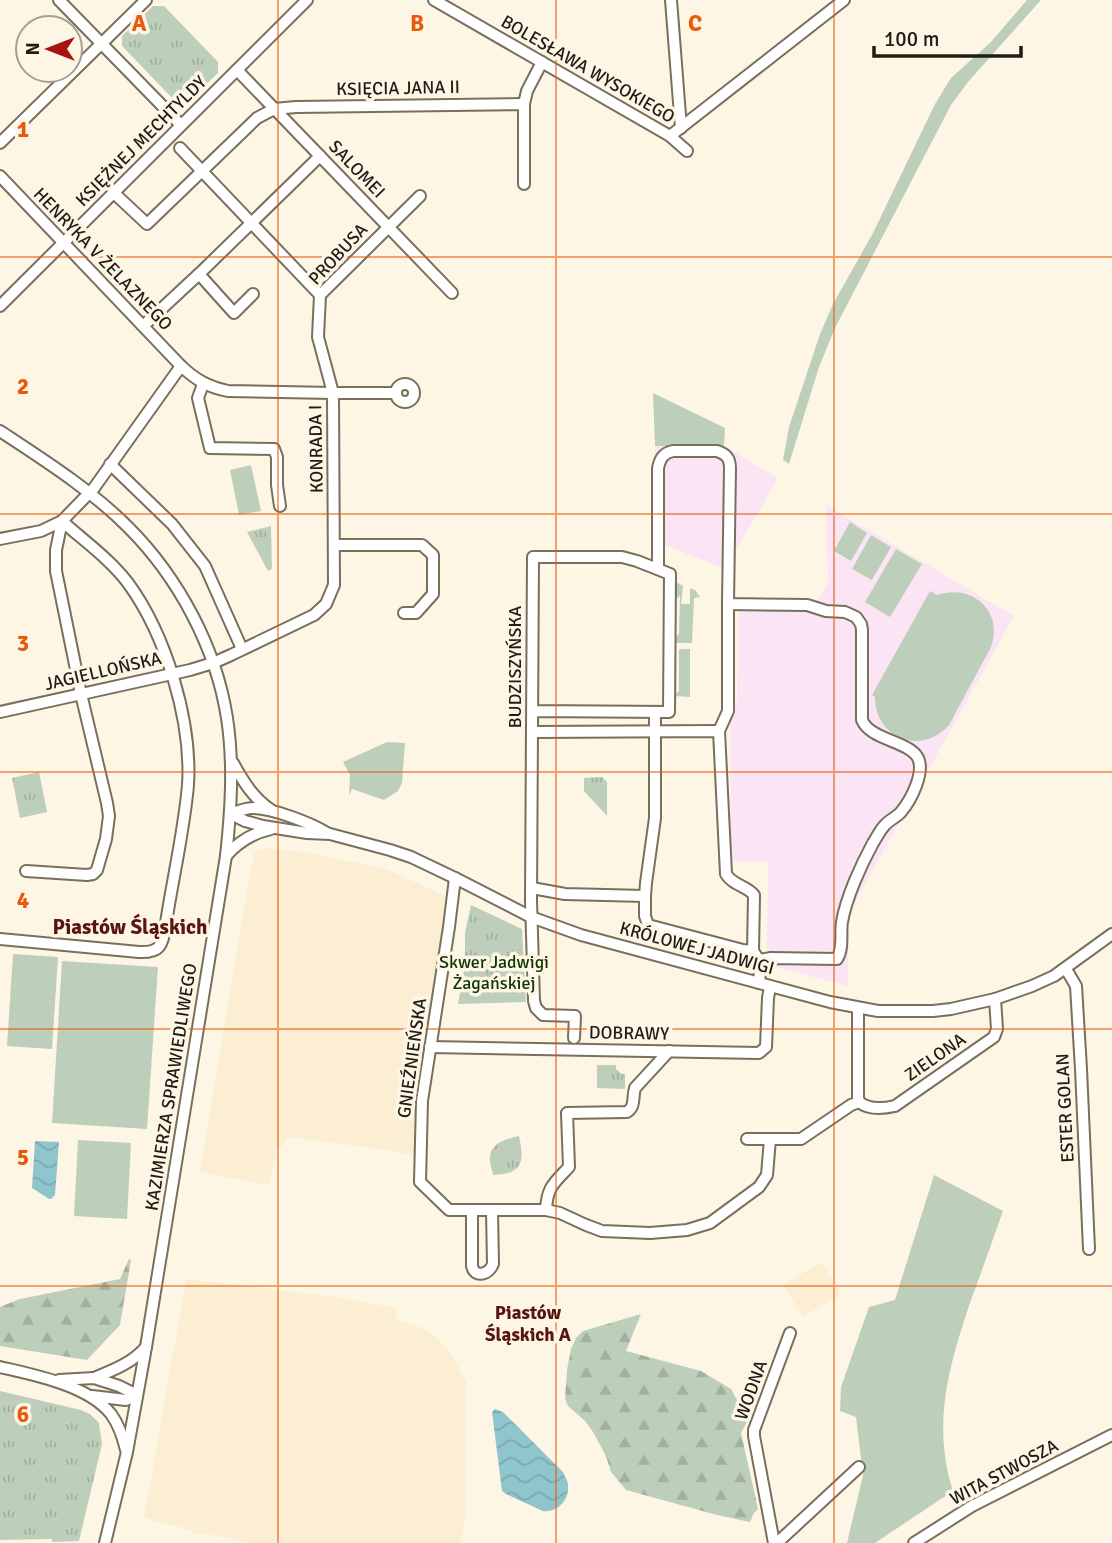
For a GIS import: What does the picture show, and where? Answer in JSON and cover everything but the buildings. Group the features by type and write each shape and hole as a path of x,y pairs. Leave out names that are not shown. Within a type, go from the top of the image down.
{"street":[{"path":"59,0 181,125"},
{"path":"0,144 146,0"},
{"name":"KSIĘŻNEJ MECHTYLDY","path":"0,306 307,0"},
{"name":"BOLESŁAWA WYSOKIEGO","path":"434,0 670,136 687,151"},
{"path":"671,0 681,128"},
{"path":"670,136 845,0"},
{"path":"524,184 524,104 527,91 542,62"},
{"name":"SALOMEI","path":"237,70 452,293"},
{"name":"KSIĘCIA JANA II","path":"274,109 524,104"},
{"path":"114,193 147,224 257,118 274,109"},
{"path":"180,148 320,295"},
{"path":"143,326 320,156"},
{"name":"HENRYKA V ŻELAZNEGO","path":"0,176 181,366"},
{"name":"PROBUSA","path":"333,393 318,337 320,295 420,196"},
{"path":"199,274 234,313 253,293"},
{"path":"0,539 41,531 62,521 89,493 181,366"},
{"name":"KONRADA I","path":"181,366 203,383 228,391 333,393 334,585 326,604 314,615 212,663"},
{"path":"203,383 198,398 210,448 274,449 277,457 280,506"},
{"path":"333,393 396,393"},
{"name":"KAZIMIERZA SPRAWIEDLIWEGO","path":"0,430 89,493 126,525 153,555 188,608 212,663 227,717 231,761 231,814 226,856 146,1347 127,1452 105,1543"},
{"path":"533,732 719,731 728,710 730,461 724,453 673,451 662,457 658,468 658,569"},
{"path":"110,464 172,524 205,566 242,649"},
{"path":"0,939 139,952 156,950 160,946 166,923 188,784 183,720 161,642 128,583 62,521"},
{"path":"26,871 87,876 93,874 97,870 106,839 109,816 56,571 56,550 62,521"},
{"path":"334,545 422,545 433,555 433,594 416,613 404,613"},
{"name":"BUDZISZYŃSKA","path":"574,1038 575,1016 543,1015 536,1009 531,917 533,557 622,557 670,574 669,712 655,712"},
{"path":"533,711 655,712 655,818 645,895 648,925 743,950 756,956 837,959 841,951 841,924 865,858 886,824 901,813 916,785 920,775 918,757 863,724 862,630 856,617 845,612 826,611 807,605 728,604"},
{"name":"JAGIELLOŃSKA","path":"0,712 212,663"},
{"name":"DOBRAWY","path":"430,1047 759,1053 766,1047 768,998 756,956 754,895 728,878 719,731"},
{"path":"231,761 249,789 273,812"},
{"name":"KRÓLOWEJ JADWIGI","path":"231,814 252,808 273,812 330,834"},
{"name":"KRÓLOWEJ JADWIGI","path":"231,814 245,821 307,833 330,834 390,849 455,878 531,917 592,938 858,1008 933,1012 951,1009 995,999 1032,986 1066,969"},
{"path":"226,856 241,842 257,833 277,828"},
{"name":"GNIEŹNIEŃSKA","path":"455,878 421,1111 420,1182 449,1210 546,1210 603,1231 650,1233 687,1230 710,1223 760,1187 768,1175 770,1139"},
{"path":"532,888 565,894 645,895"},
{"path":"1066,969 1112,934"},
{"name":"ESTER GOLAN","path":"1066,969 1076,986 1089,1249"},
{"name":"ZIELONA","path":"859,1102 866,1108 886,1109 895,1106 994,1037 997,1029 995,999"},
{"path":"747,1139 801,1139 859,1102 858,1008"},
{"path":"546,1210 549,1189 569,1167 568,1113 628,1112 633,1105 635,1088 668,1051"},
{"path":"471,1210 471,1266 476,1273 485,1273 493,1264 492,1210"},
{"name":"WODNA","path":"776,1543 754,1430 790,1333"},
{"path":"57,1380 94,1378 122,1367 146,1347"},
{"path":"0,1367 57,1380 105,1407 113,1416 127,1452"},
{"path":"94,1378 137,1395"},
{"path":"87,1395 126,1399 137,1395"},
{"name":"WITA STWOSZA","path":"914,1543 972,1506 1112,1435"},
{"name":"WODNA","path":"776,1543 859,1467"}],"shaded area":[{"path":"655,446 724,446 778,478 725,569 662,544 655,544"},
{"path":"826,505 1014,616 848,915 848,986 767,965 768,862 731,861 730,702 737,701 739,599 819,599 828,581"},
{"path":"265,848 304,852 386,869 446,896 442,941 415,1105 415,1156 288,1137 277,1149 269,1185 200,1172 252,863 255,852"},
{"path":"821,1262 841,1294 803,1317 783,1285"},
{"path":"186,1279 329,1296 398,1308 396,1319 422,1328 439,1339 452,1355 466,1382 466,1513 460,1543 248,1543 218,1536 195,1535 191,1530 144,1518"}],"green space":[{"path":"1027,0 1041,0 951,105 835,328 819,367 789,464 783,460 789,427 820,334 833,304 873,233 935,104 951,78 991,42"},
{"path":"153,6 164,6 218,62 218,73 190,100 173,99 122,46 122,36"},
{"path":"653,393 725,428 724,446 655,446"},
{"path":"251,465 261,511 239,515 230,470"},
{"path":"850,522 867,533 851,561 834,551"},
{"path":"271,526 272,569 268,571 247,532"},
{"path":"871,535 891,547 872,580 852,569"},
{"path":"896,549 922,564 890,617 865,602"},
{"path":"675,584 683,586 681,604 690,604 690,588 700,597 694,598 692,643 673,643 673,639 679,634 680,596 673,601"},
{"path":"930,591 937,595 962,593 982,603 993,622 994,634 991,647 949,725 926,740 914,741 891,732 877,712 875,697 872,695"},
{"path":"679,649 690,649 690,697 673,696 679,691"},
{"path":"387,742 405,743 402,783 398,791 384,800 352,789 349,795 350,775 343,762"},
{"path":"39,772 47,812 20,818 12,778"},
{"path":"602,777 607,782 607,816 584,791 584,778"},
{"name":"Skwer Jadwigi Żagańskiej","path":"471,905 522,929 526,1002 458,1004 465,964 465,933"},
{"path":"13,954 58,957 52,1049 7,1046"},
{"path":"62,961 158,967 147,1129 52,1123"},
{"path":"597,1065 616,1065 616,1069 625,1074 625,1089 597,1088"},
{"path":"519,1136 522,1153 519,1165 510,1172 493,1175 491,1151 501,1142"},
{"path":"78,1140 131,1143 127,1219 74,1216"},
{"path":"934,1175 1003,1211 964,1321 946,1393 944,1441 953,1491 875,1543 847,1543 864,1471 856,1417 840,1411 841,1387 869,1307 895,1300"},
{"path":"129,1259 131,1260 120,1325 87,1360 0,1346 0,1307 20,1299 120,1279"},
{"path":"641,1314 626,1351 701,1371 731,1389 748,1420 741,1433 758,1509 750,1522 626,1490 611,1472 593,1432 568,1406 565,1399 567,1370 576,1338 583,1331"},
{"path":"0,1391 81,1410 99,1423 102,1444 79,1541 0,1540"}],"water":[{"path":"35,1141 59,1142 55,1195 51,1199 32,1188"},
{"path":"495,1409 503,1412 563,1472 568,1483 567,1495 562,1504 554,1510 543,1511 502,1491 492,1412"}],"district":[{"name":"Piastów Śląskich","path":"130,927"},
{"name":"Piastów Śląskich A","path":"528,1323"}]}
